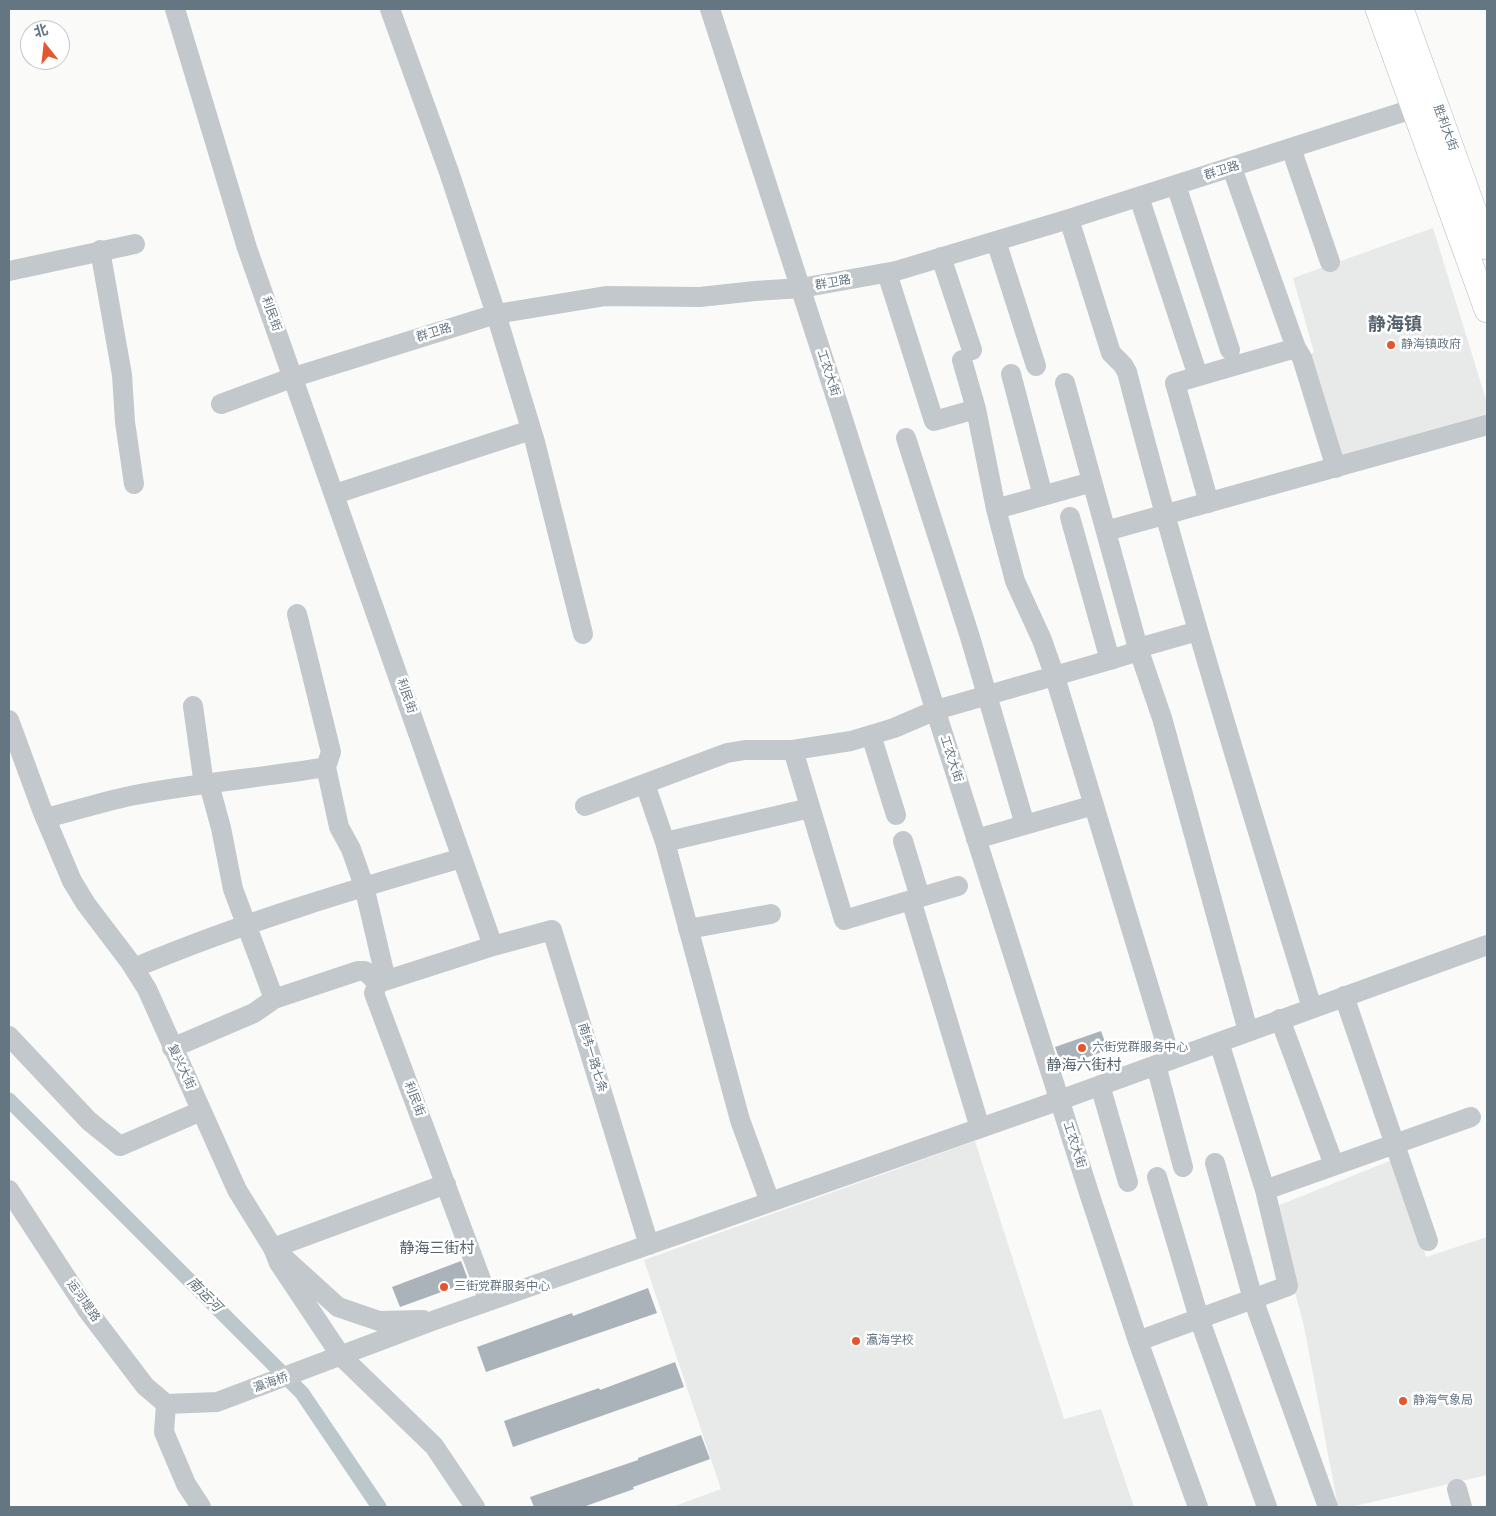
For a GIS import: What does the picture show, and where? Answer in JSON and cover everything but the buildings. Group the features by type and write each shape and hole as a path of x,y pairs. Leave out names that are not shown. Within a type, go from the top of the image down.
{"main road":[{"path":"1378,9 1425,105 1487,310"},
{"name":"胜利大街","path":"1401,9 1425,105 1487,246"}],"street":[{"name":"利民街","path":"176,9 247,248 493,946"},
{"path":"390,9 449,172 496,314 531,430 583,634"},
{"name":"工农大街","path":"710,9 1138,1341 1198,1507"},
{"name":"群卫路","path":"221,404 294,377 496,314 606,296 700,297 801,288 887,273 1069,219 1425,105"},
{"path":"1291,148 1330,262"},
{"path":"1232,168 1296,348 1302,358 1336,468"},
{"path":"1176,185 1230,350"},
{"path":"1139,197 1195,367"},
{"path":"1069,219 1112,353 1127,372 1164,515 1226,732 1312,1008"},
{"path":"996,241 1036,366"},
{"path":"9,271 135,244"},
{"path":"100,250 122,375 134,484"},
{"path":"942,257 967,355 996,509 1015,581 1042,640 1094,805 1163,1062 1184,1167"},
{"path":"887,273 934,421 976,410"},
{"path":"1209,503 1175,383 1296,348"},
{"path":"1011,374 1043,496"},
{"path":"1065,383 1138,648 1162,718 1248,1031"},
{"path":"1106,531 1487,425"},
{"path":"335,494 531,430"},
{"path":"906,438 970,637 1025,825"},
{"path":"996,509 1092,482"},
{"path":"1070,517 1110,660"},
{"name":"利民街","path":"297,614 331,752 326,767 339,827 351,849 364,886 382,981 374,993 489,1301"},
{"path":"585,806 727,753 745,750 793,750 851,741 936,710 1055,677 1129,654 1138,648 1198,631"},
{"path":"193,706 207,785 221,828 233,889 274,999"},
{"name":"复兴大街","path":"9,720 72,881 86,904 134,968 146,989 237,1190 273,1248 338,1307 379,1321 435,1320"},
{"path":"871,735 896,815"},
{"path":"793,750 844,920 958,886"},
{"path":"46,818 129,796 326,767"},
{"path":"645,784 665,842 740,1120 770,1202"},
{"path":"976,839 1094,805"},
{"path":"665,842 810,808"},
{"path":"903,841 915,898 980,1128"},
{"path":"134,968 247,924 364,886 462,858"},
{"path":"688,929 770,914"},
{"name":"南纬一路七条","path":"493,946 552,930 649,1245"},
{"name":"瀛海桥","path":"166,1404 217,1402 333,1360 435,1320 1060,1100 1487,945"},
{"path":"172,1048 254,1013 274,999 358,971 365,971 382,981 493,946"},
{"path":"1344,996 1396,1143 1428,1241"},
{"path":"1280,1019 1334,1165"},
{"path":"9,1036 89,1121 120,1146 201,1111"},
{"path":"1138,1341 1288,1286 1264,1190 1219,1042"},
{"path":"1100,1085 1128,1182"},
{"path":"1264,1190 1471,1117"},
{"path":"1215,1163 1253,1299 1328,1507"},
{"path":"1157,1177 1199,1318 1267,1507"},
{"path":"446,1184 273,1248 279,1263 333,1360 434,1446 475,1507"},
{"name":"运河堤路","path":"9,1190 88,1311 145,1386 166,1404"},
{"path":"166,1404 164,1432 186,1484 202,1507"}],"shaded area":[{"name":"静海镇政府","path":"1433,228 1487,403 1487,420 1341,463 1308,356 1314,352 1293,278"},
{"name":"瀛海学校","path":"975,1141 1064,1419 1101,1409 1134,1507 672,1507 721,1489 644,1260"},
{"name":"静海气象局","path":"1392,1160 1426,1257 1487,1237 1487,1475 1351,1507 1338,1507 1304,1326 1272,1208"}],"waterway":[{"name":"南运河","path":"9,1100 302,1393 379,1507"}],"place":[{"name":"静海镇政府","path":"1391,345"},
{"name":"六街党群服务中心","path":"1082,1048"},
{"name":"三街党群服务中心","path":"444,1287"},
{"name":"瀛海学校","path":"856,1341"},
{"name":"静海气象局","path":"1403,1401"}],"district":[{"name":"静海镇","path":"1395,325"},
{"name":"静海六街村","path":"1084,1066"},
{"name":"静海三街村","path":"437,1249"}]}
